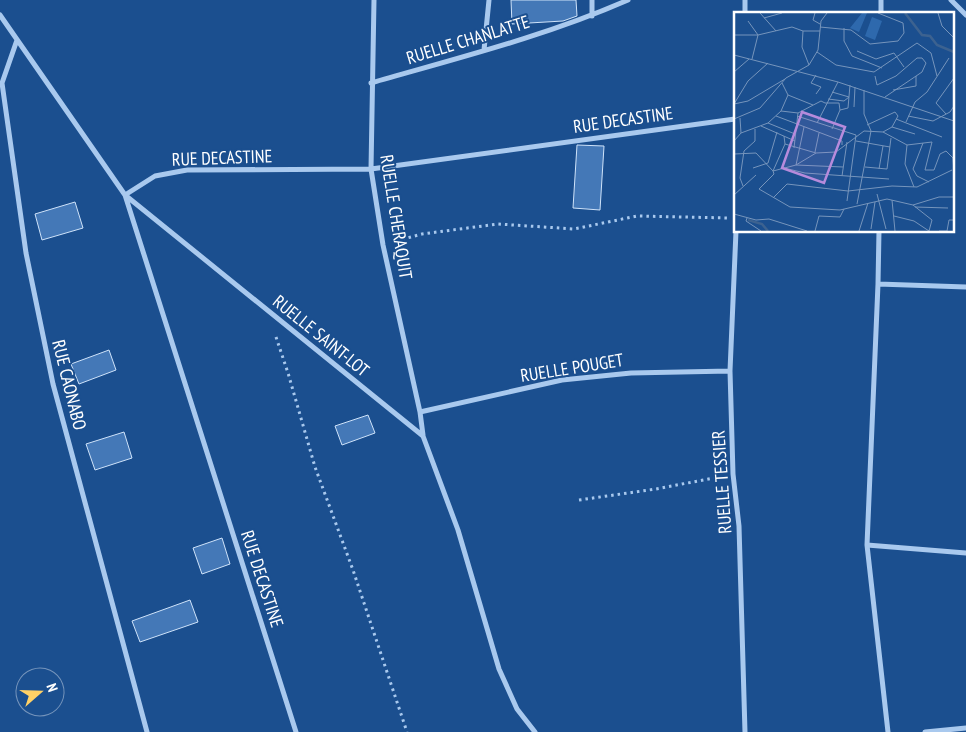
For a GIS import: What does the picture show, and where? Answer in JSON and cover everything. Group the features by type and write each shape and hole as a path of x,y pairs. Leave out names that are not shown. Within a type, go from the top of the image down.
{"street":[{"name":"RUELLE CHERAQUIT","path":"374,0 371,83 371,169 383,245 420,412 423,436"},
{"path":"484,50 489,0"},
{"path":"592,0 592,16"},
{"name":"RUELLE CHANLATTE","path":"371,83 592,16 628,0"},
{"path":"951,0 966,15"},
{"name":"RUELLE SAINT-LOT","path":"0,15 126,194 423,436"},
{"name":"RUE CAONABO","path":"17,40 2,83 26,253 53,384 147,732"},
{"name":"RUE DECASTINE","path":"296,732 126,194 155,176 187,170 371,169 734,119"},
{"name":"RUELLE TESSIER","path":"736,232 730,371 733,474 739,526 745,732"},
{"path":"878,232 878,284 867,545 888,732"},
{"path":"878,284 966,287"},
{"name":"RUELLE POUGET","path":"420,412 562,380 631,373 730,371"},
{"path":"423,436 458,530 499,669 517,709 535,732"},
{"path":"867,545 966,553"},
{"path":"925,732 966,728"}],"path":[{"path":"383,245 422,234 498,224 574,229 637,216 734,218"},
{"path":"275,336 288,373 315,467 354,570 407,732"},
{"path":"580,500 656,489 733,474"}],"building":[{"path":"511,0 576,0 577,16 563,21 512,24"},
{"path":"577,145 604,146 600,210 573,208"},
{"path":"75,202 83,228 42,240 35,214"},
{"path":"109,350 116,370 79,384 71,364"},
{"path":"368,415 375,433 342,445 335,426"},
{"path":"124,432 132,458 95,470 86,444"},
{"path":"222,538 230,564 202,574 193,548"},
{"path":"190,600 198,622 140,642 132,621"}]}
